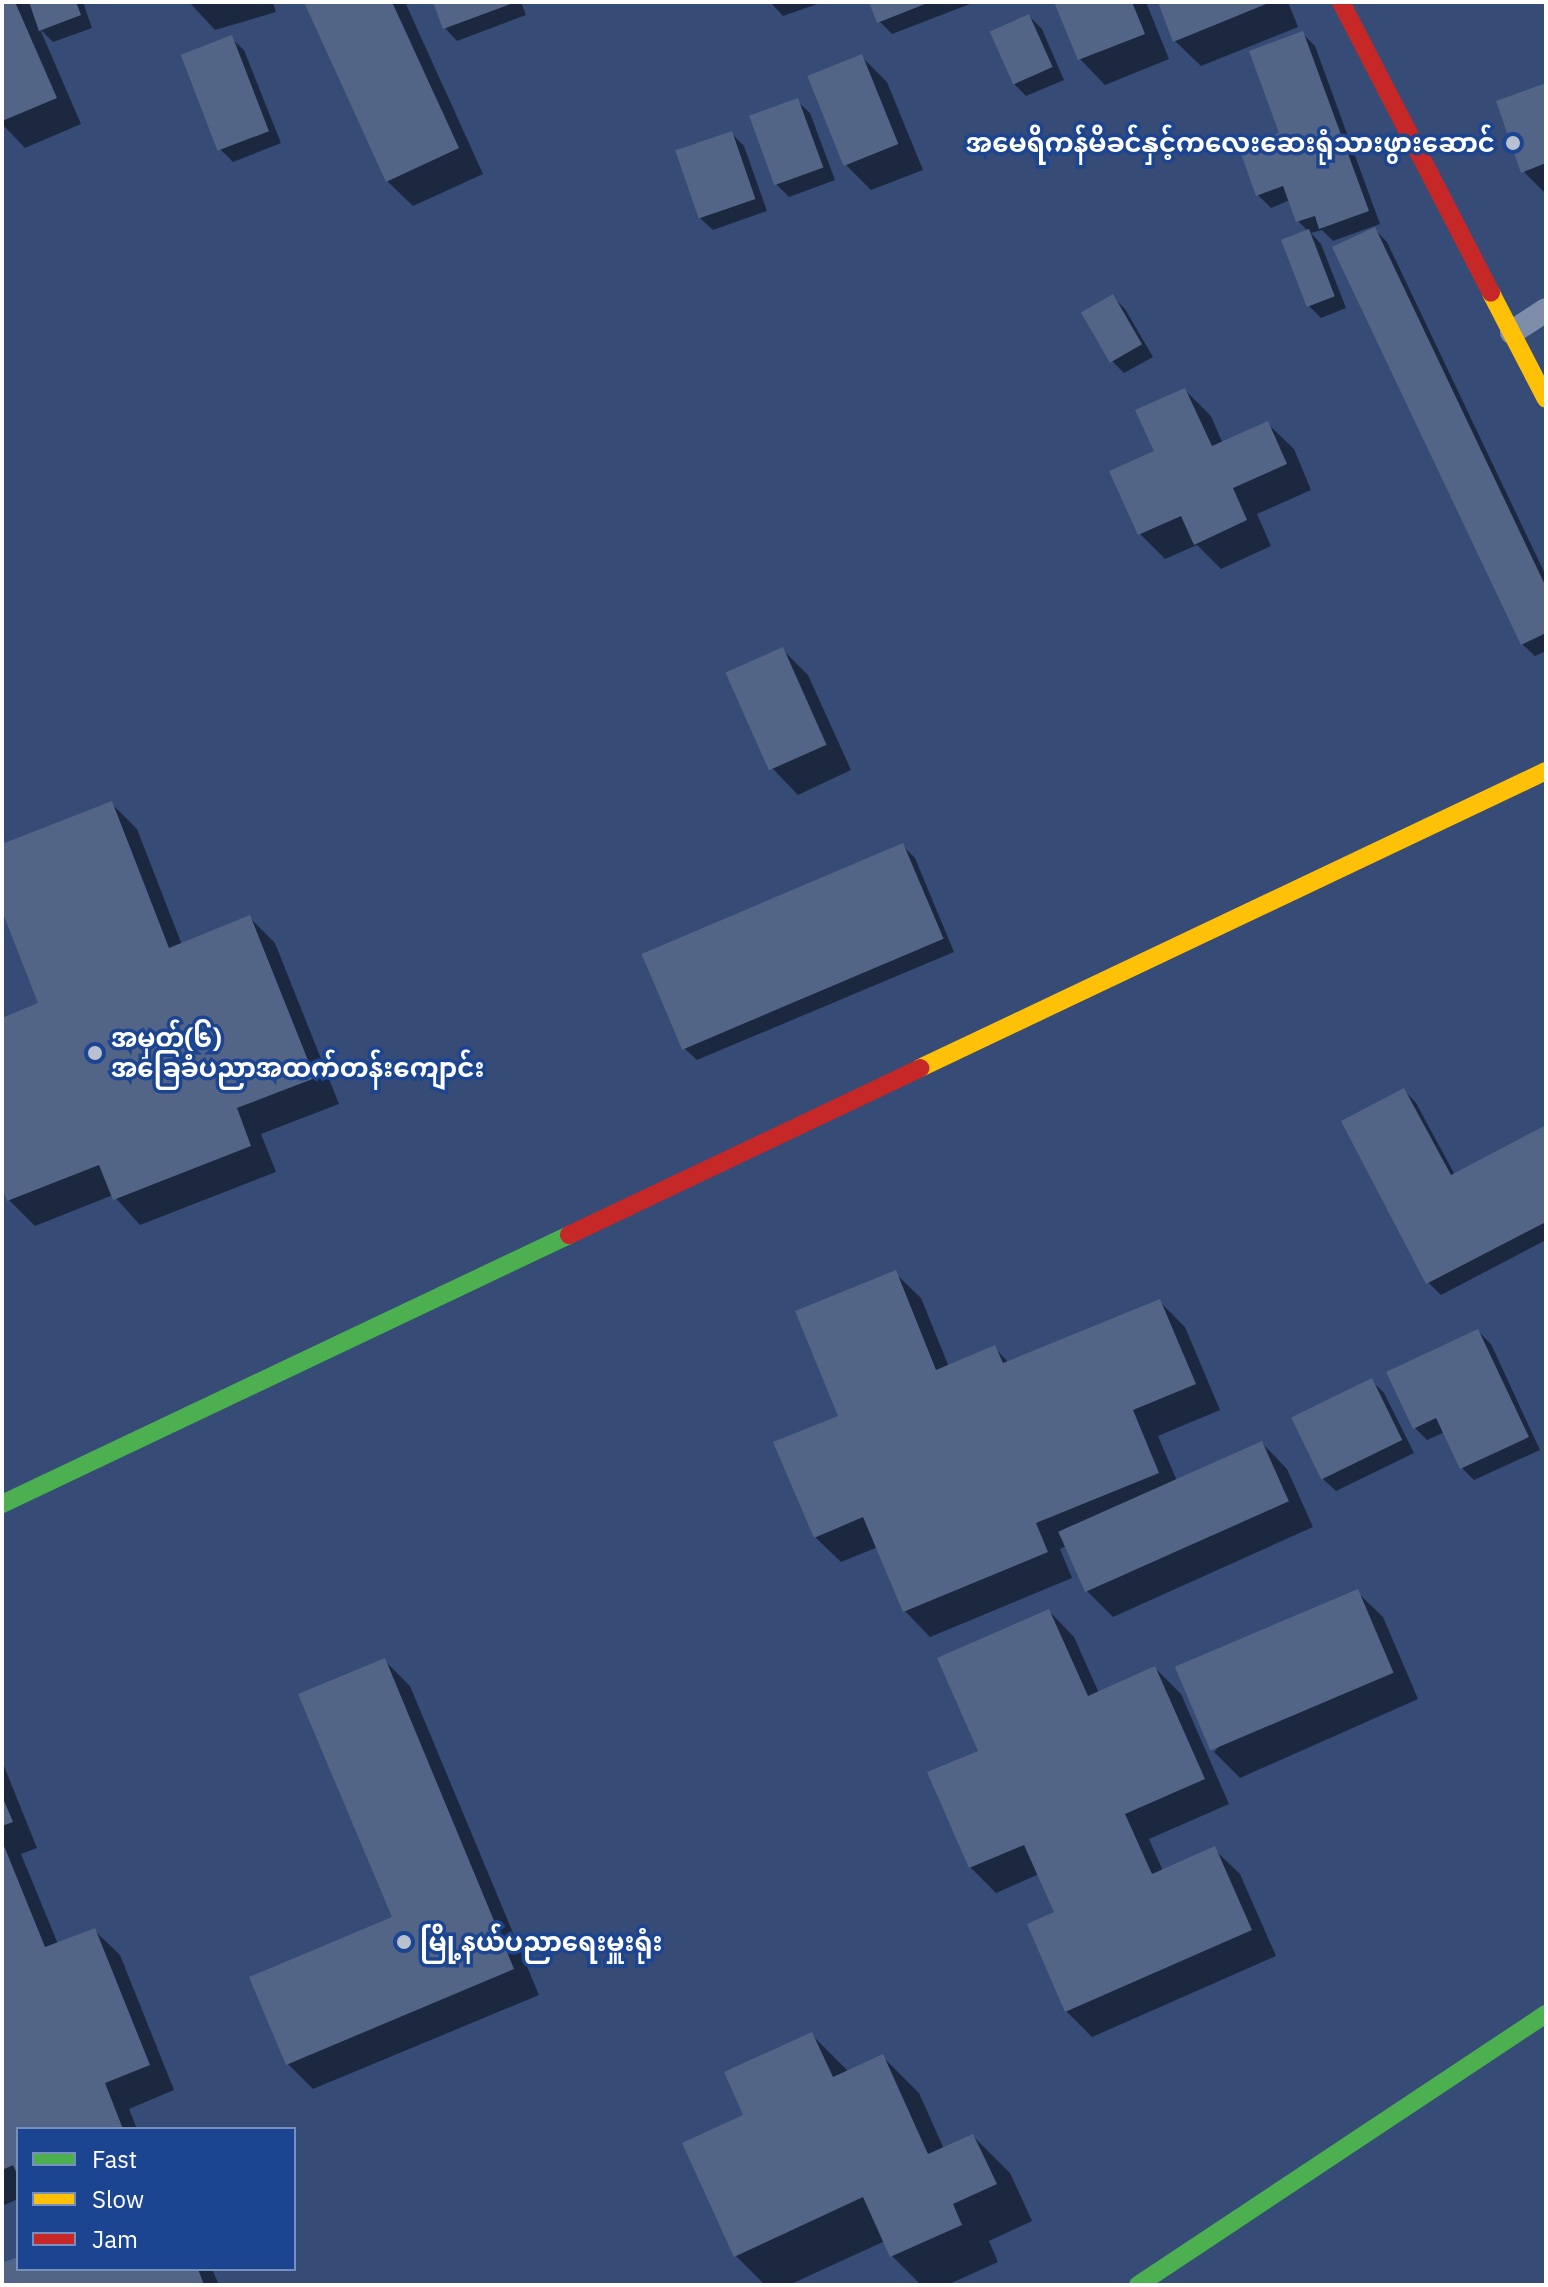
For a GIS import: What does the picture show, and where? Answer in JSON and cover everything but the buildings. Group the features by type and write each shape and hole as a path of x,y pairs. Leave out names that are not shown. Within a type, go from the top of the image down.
{"street":[{"path":"1341,2 1546,399"},
{"path":"2,1504 1546,771"},
{"path":"1138,2285 1546,2014"}],"lane":[{"path":"1512,332 1546,310"}],"traffic: fast":[{"path":"2,1504 569,1235"},
{"path":"1138,2285 1546,2014"}],"traffic: slow":[{"path":"1491,293 1546,399"},
{"path":"920,1068 1546,771"}],"traffic: jam":[{"path":"1341,2 1491,293"},
{"path":"569,1235 920,1068"}],"place":[{"name":"အမေရိကန်မိခင်နှင့်ကလေးဆေးရုံသားဖွားဆောင်","path":"1513,143"},
{"name":"အမှတ်(၆) အခြေခံပညာအထက်တန်းကျောင်း","path":"95,1053"},
{"name":"မြို့နယ်ပညာရေးမှူးရုံး","path":"404,1942"}]}
